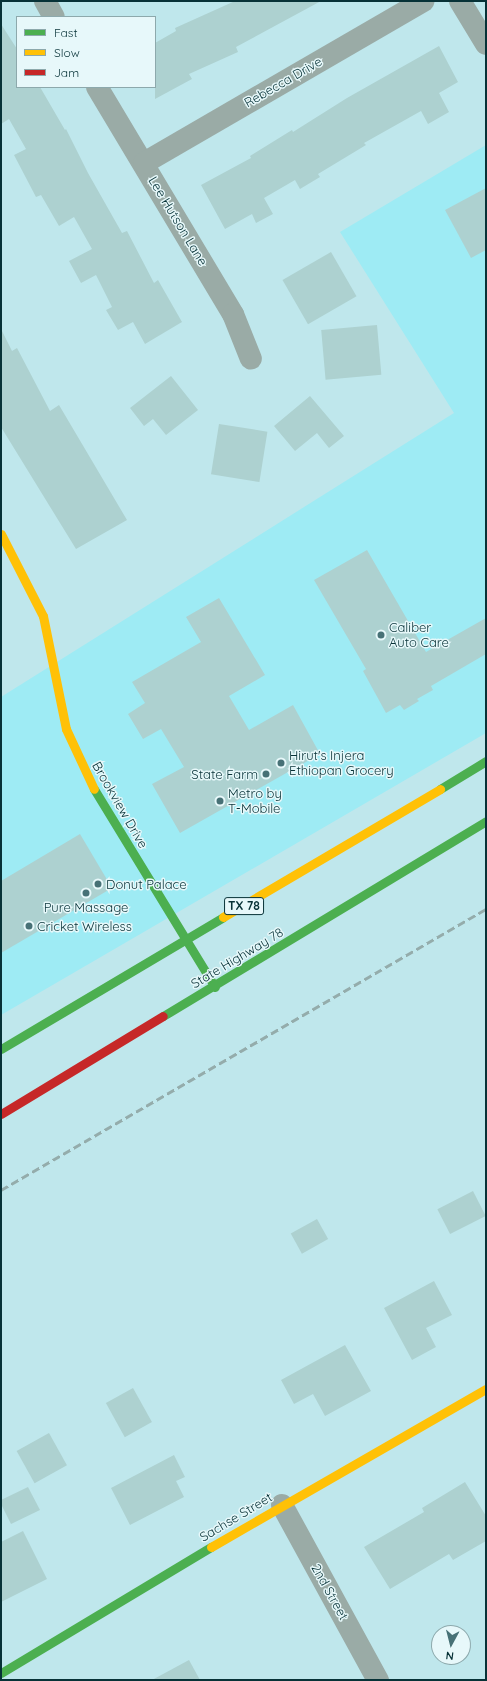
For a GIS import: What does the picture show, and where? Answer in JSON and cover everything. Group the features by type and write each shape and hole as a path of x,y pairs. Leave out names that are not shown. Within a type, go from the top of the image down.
{"main road":[{"name":"Brookview Drive","path":"1,534 43,616 66,729 89,781 215,987"},
{"name":"TX 78","path":"1,1049 187,940 486,761"},
{"name":"State Highway 78","path":"1,1114 215,987 486,821"},
{"name":"Sachse Street","path":"1,1673 282,1504 486,1389"}],"street":[{"path":"45,1 53,16"},
{"name":"Rebecca Drive","path":"144,164 423,1"},
{"path":"460,1 486,44"},
{"name":"Lee Hutson Lane","path":"98,88 233,314 250,359"},
{"name":"2nd Street","path":"282,1504 378,1680"}],"shaded area":[{"path":"486,145 486,733 1,1015 1,697 454,413 340,232"}],"building":[{"path":"235,1 321,1 236,47 238,52 189,74 192,79 155,99 156,42 176,31 175,28"},
{"path":"1,24 16,47 16,88 41,88 65,130 66,129 88,173 122,233 127,231 154,283 158,280 182,322 145,344 133,322 118,330 106,310 112,307 96,275 81,283 69,261 92,249 74,217 59,226 41,195 36,197 14,155 26,149 9,119 1,124"},
{"path":"439,46 458,82 439,93 449,112 428,124 421,111 364,143 366,145 318,174 320,177 300,189 295,180 264,198 273,214 256,223 252,214 225,229 201,185 251,158 250,156 292,130 293,132 347,98"},
{"path":"486,188 486,250 471,258 445,210"},
{"path":"331,252 356,296 308,324 283,280"},
{"path":"377,325 381,375 326,380 321,330"},
{"path":"1,329 12,351 17,348 50,411 59,405 127,520 76,549 1,427"},
{"path":"171,376 198,410 166,435 153,419 144,426 130,408"},
{"path":"310,396 344,436 329,448 317,433 295,451 274,426"},
{"path":"219,424 267,432 259,482 211,474"},
{"name":"Caliber Auto Care","path":"367,550 426,652 486,618 486,654 431,686 433,690 417,699 419,701 404,710 400,705 386,713 363,671 366,669 314,580"},
{"path":"219,598 265,675 229,696 249,730 293,705 320,754 180,833 152,784 184,767 161,729 143,739 128,714 145,703 132,682 201,642 186,617"},
{"path":"80,834 112,888 1,953 1,881"},
{"path":"473,1191 486,1216 450,1234 437,1209"},
{"path":"317,1219 328,1239 302,1254 291,1234"},
{"path":"434,1281 452,1315 426,1328 436,1347 412,1360 384,1308"},
{"path":"345,1345 371,1391 325,1416 313,1394 294,1404 281,1380"},
{"path":"133,1388 152,1422 125,1437 106,1403"},
{"path":"49,1433 67,1465 35,1483 17,1451"},
{"path":"174,1455 185,1477 176,1481 184,1497 130,1525 111,1488"},
{"path":"465,1482 486,1516 486,1541 453,1560 449,1554 390,1589 364,1547 424,1512 422,1508"},
{"path":"28,1487 40,1510 11,1524 1,1504 1,1500"},
{"path":"23,1531 47,1579 1,1602 1,1542"},
{"path":"189,1660 200,1680 152,1680"}],"railway":[{"path":"1,1190 486,909"}],"traffic: fast":[{"path":"440,789 486,761"},
{"path":"94,789 215,987"},
{"path":"163,1016 486,821"},
{"path":"1,1049 223,917"},
{"path":"1,1673 211,1547"}],"traffic: slow":[{"path":"1,534 43,616 66,729 94,789"},
{"path":"223,917 440,789"},
{"path":"211,1547 486,1389"}],"traffic: jam":[{"path":"1,1114 163,1016"}],"place":[{"name":"Caliber Auto Care","path":"381,635"},
{"name":"Hirut's Injera Ethiopan Grocery","path":"281,763"},
{"name":"State Farm","path":"266,774"},
{"name":"Metro by T-Mobile","path":"220,801"},
{"name":"Donut Palace","path":"98,884"},
{"name":"Pure Massage","path":"86,893"},
{"name":"Cricket Wireless","path":"29,926"}]}
